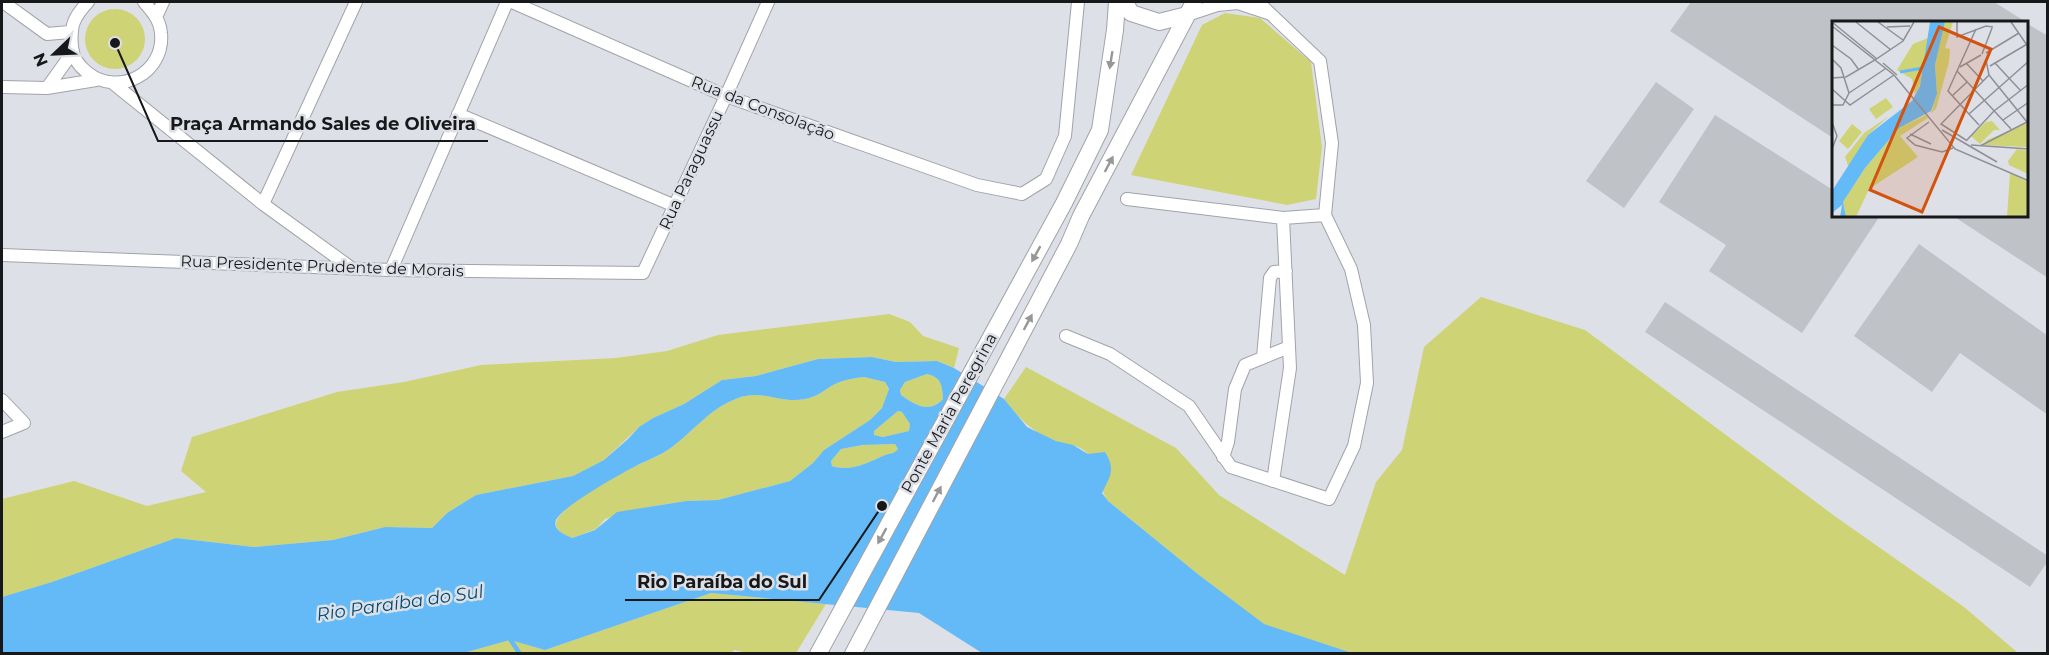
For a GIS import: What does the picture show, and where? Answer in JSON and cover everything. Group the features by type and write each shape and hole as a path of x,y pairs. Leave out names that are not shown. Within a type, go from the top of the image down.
{"main road":[{"name":"Ponte Maria Peregrina","path":"818,654 1064,203 1100,130 1118,2"},
{"path":"1125,2 1131,13 1159,22 1190,8"},
{"name":"Ponte Maria Peregrina","path":"856,646 1069,244 1081,216 1190,8"}],"street":[{"path":"3,2 47,34 70,32"},
{"path":"88,2 76,15 70,32 72,52 81,68 96,80"},
{"path":"2,87 47,88 96,80 114,84 134,80 150,68 159,53 162,33 156,17 144,2"},
{"path":"156,17 163,2"},
{"path":"263,204 356,2"},
{"path":"392,270 509,2"},
{"name":"Rua da Consolação","path":"509,2 726,96 977,185 1022,194 1046,179 1065,136 1078,2"},
{"name":"Rua Paraguassu","path":"644,273 768,2"},
{"path":"1065,336 1110,354 1189,406 1231,467 1329,499 1354,446 1367,383 1364,325 1351,269 1325,215 1332,143 1320,61 1258,2"},
{"path":"1190,8 1238,3 1269,13"},
{"path":"47,88 72,52"},
{"path":"114,84 263,204 350,267"},
{"path":"459,114 675,206"},
{"path":"1128,199 1283,218 1325,215"},
{"path":"1273,481 1290,368 1283,218"},
{"name":"Rua Presidente Prudente de Morais","path":"2,255 392,270 644,273"},
{"path":"1263,357 1270,278 1274,272 1286,272"},
{"path":"1223,457 1228,441 1235,389 1245,365 1289,347"},
{"path":"2,400 24,423 2,432"}],"green space":[{"path":"115,9 132,14 140,22 145,39 140,56 132,64 115,69 98,64 90,56 85,39 90,22 98,14"},
{"path":"1225,13 1260,18 1311,62 1322,147 1316,199 1287,205 1131,175 1202,25"},
{"path":"1481,297 1585,330 1836,517 1964,607 2018,653 1352,653 1264,625 1108,501 1085,451 1076,446 1058,442 1031,428 1004,399 1026,367 1176,448 1219,495 1345,575 1376,482 1402,450 1424,347"},
{"path":"889,314 910,322 923,336 959,348 954,368 937,361 896,362 872,357 818,359 756,376 722,380 684,404 639,427 604,460 573,476 476,495 447,513 432,528 385,527 333,540 254,547 176,538 52,582 2,597 2,499 74,481 147,506 206,492 181,471 192,437 337,392 404,382 481,365 616,358 667,351 718,335"},
{"path":"927,374 936,377 940,383 943,399 938,404 922,406 901,395 900,390 905,382"},
{"path":"864,377 885,382 889,390 882,408 870,420 824,450 813,463 790,481 718,500 685,501 643,508 605,519 596,529 572,538 560,532 556,527 561,514 580,498 668,450 719,408 738,398 755,395 788,400 805,399 841,382"},
{"path":"898,411 902,412 910,424 909,431 883,437 874,435 874,431"},
{"path":"895,444 898,449 895,452 865,464 846,468 832,466 831,461 841,449 864,445"},
{"path":"711,593 826,604 796,653 747,653 735,650 728,654 460,654 510,640 545,650"}],"water":[{"name":"Rio Paraíba do Sul","path":"872,357 896,362 937,361 954,368 1004,399 1027,427 1056,441 1073,445 1088,454 1105,452 1111,468 1102,493 1108,501 1264,624 1352,653 982,653 919,613 711,593 545,650 510,640 460,654 2,654 2,597 52,582 176,538 254,547 333,540 385,527 432,528 447,513 476,495 573,476 604,460 639,427 684,404 722,380 756,376 818,359","holes":["927,374 932,375 940,383 943,399 932,406 917,405 901,395 900,390 905,382","864,377 885,382 889,389 882,408 870,420 824,450 813,463 790,481 718,500 686,501 617,512 595,530 572,538 560,532 556,527 556,520 569,507 618,476 668,450 711,414 728,403 738,398 756,395 788,400 805,399 837,383","898,411 902,412 910,424 909,431 883,437 874,435 874,431","895,444 898,449 894,453 859,466 846,468 832,466 831,461 841,449 863,445"]}],"building":[{"path":"1691,2 1994,2 2024,21 1832,21 1832,137 1670,31"},
{"path":"2028,24 2048,36 2048,278 1956,218 2028,218"},
{"path":"1656,82 1694,109 1624,208 1586,181"},
{"path":"1715,115 1832,189 1832,218 1878,219 1802,333 1709,271 1726,245 1659,202"},
{"path":"1919,244 2048,336 2048,415 1960,353 1932,392 1854,336"},
{"path":"1665,302 2048,556 2048,561 2030,587 1645,332"}],"waterway":[{"path":"508,636 520,654"}],"place":[{"name":"Praça Armando Sales de Oliveira","path":"115,43"},
{"name":"Rio Paraíba do Sul","path":"882,506"}]}
